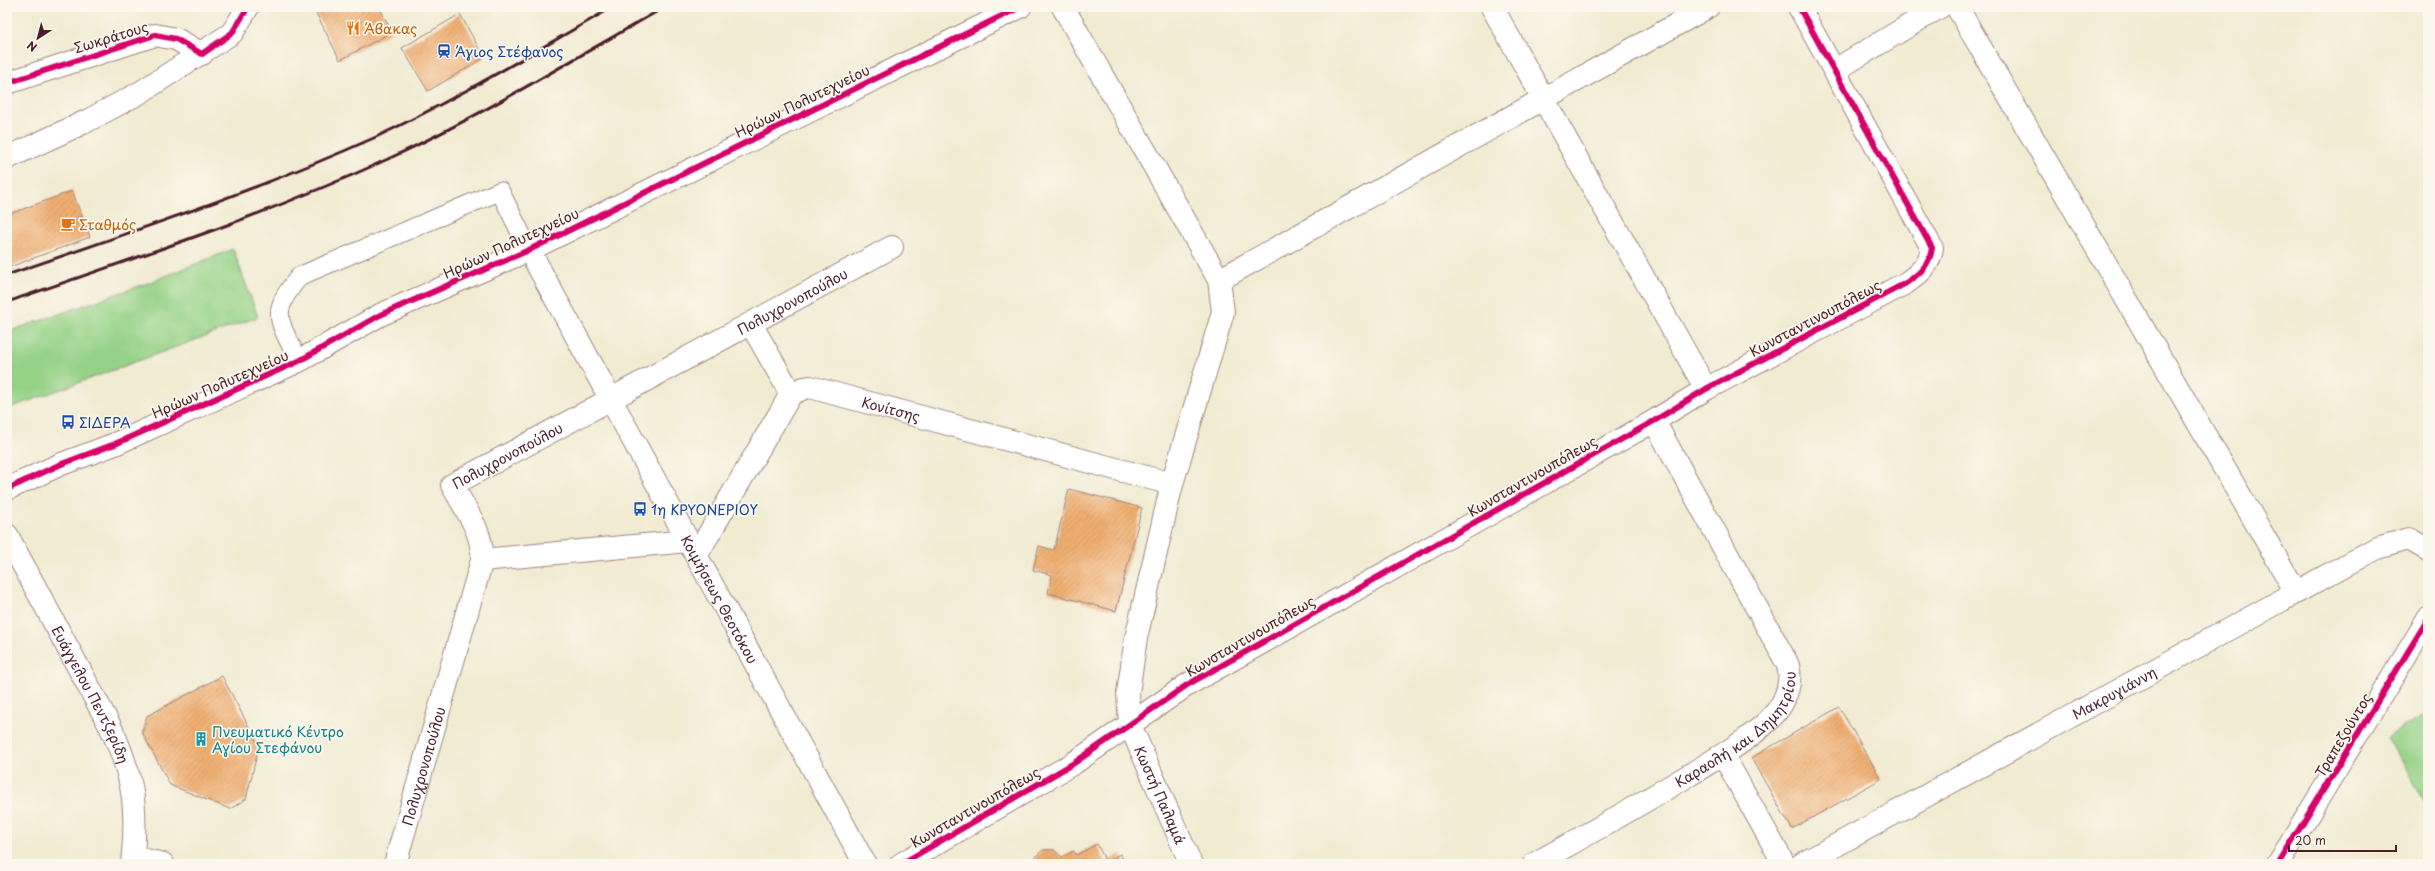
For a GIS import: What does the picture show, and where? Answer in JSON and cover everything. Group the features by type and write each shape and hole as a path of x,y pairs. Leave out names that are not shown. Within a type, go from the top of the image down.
{"street":[{"path":"7,158 122,104 202,54 232,33 248,7"},
{"name":"Ηρώων Πολυτεχνείου","path":"7,489 59,465 115,444 299,361 380,315 528,250 1020,7"},
{"path":"1063,7 1219,280 1223,312 1172,484 1136,638 1128,693 1130,725"},
{"path":"1492,7 1706,389"},
{"path":"1219,280 1708,7"},
{"name":"Κωνσταντινουπόλεως","path":"901,864 1074,763 1187,685 1654,421 1706,389 1906,283 1921,273 1931,258 1932,248 1799,7"},
{"path":"1835,70 1940,7"},
{"path":"1958,7 2296,592"},
{"name":"Σωκράτους","path":"7,83 155,35 176,39 202,54"},
{"name":"Πολυχρονοπούλου","path":"395,864 482,560 483,546 479,534 452,485 892,247"},
{"name":"Κοιμήσεως Θεοτόκου","path":"528,250 865,864"},
{"path":"482,560 692,548 791,394 751,324"},
{"name":"Κονίτσης","path":"791,394 810,387 1172,484"},
{"name":"Καραολή και Δημητρίου","path":"1534,864 1616,819 1723,755 1766,722 1777,710 1786,693 1790,670 1654,421"},
{"name":"Ευάγγελου Πεντζερίδη","path":"7,535 111,728 126,760 132,782 134,803 133,860"},
{"name":"Μακρυγιάννη","path":"1802,864 2377,548 2409,539 2428,550"},
{"name":"Τραπεζούντος","path":"2278,864 2428,619"},
{"name":"Κωστή Παλαμά","path":"1130,725 1191,864"},
{"path":"1723,755 1784,864"},
{"path":"133,860 163,864"}],"lane":[{"path":"299,361 280,324 279,307 287,292 300,276 500,190 528,250"}],"green space":[{"path":"233,249 258,317 7,409 7,332 148,283"},
{"path":"2428,714 2428,808 2387,737"}],"building":[{"path":"313,7 379,7 392,32 340,60"},
{"path":"460,14 484,58 428,91 402,48"},
{"path":"72,191 90,237 7,268 7,215"},
{"path":"1069,489 1142,508 1116,611 1048,593 1052,575 1033,570 1039,546 1054,550"},
{"name":"Πνευματικό Κέντρο Αγίου Στεφάνου","path":"222,676 259,746 246,799 230,809 170,785 142,732 147,716"},
{"path":"1839,707 1881,779 1792,829 1751,758"},
{"path":"1097,844 1106,862 1120,854 1126,864 1032,864 1035,857 1043,850 1054,850 1062,857 1074,851 1076,855"}],"railway":[{"path":"7,275 147,227 331,157 376,137 436,107 613,7"},
{"path":"7,302 247,218 341,180 388,159 458,124 528,86 665,7"}],"cycle path":[{"path":"7,83 155,35 176,39 202,54 232,33 248,7"},
{"path":"7,489 59,465 115,444 299,361 380,315 529,250 1020,7"},
{"path":"901,864 1074,763 1187,685 1654,421 1706,389 1906,283 1915,276 1926,264 1932,248 1799,7"},
{"path":"2278,864 2428,619"}],"place":[{"name":"Άβακας","path":"353,28"},
{"name":"Άγιος Στέφανος","path":"444,51"},
{"name":"Σταθμός","path":"68,224"},
{"name":"ΣΙΔΕΡΑ","path":"68,422"},
{"name":"1η ΚΡΥΟΝΕΡΙΟΥ","path":"640,509"},
{"name":"Πνευματικό Κέντρο Αγίου Στεφάνου","path":"201,739"}]}
